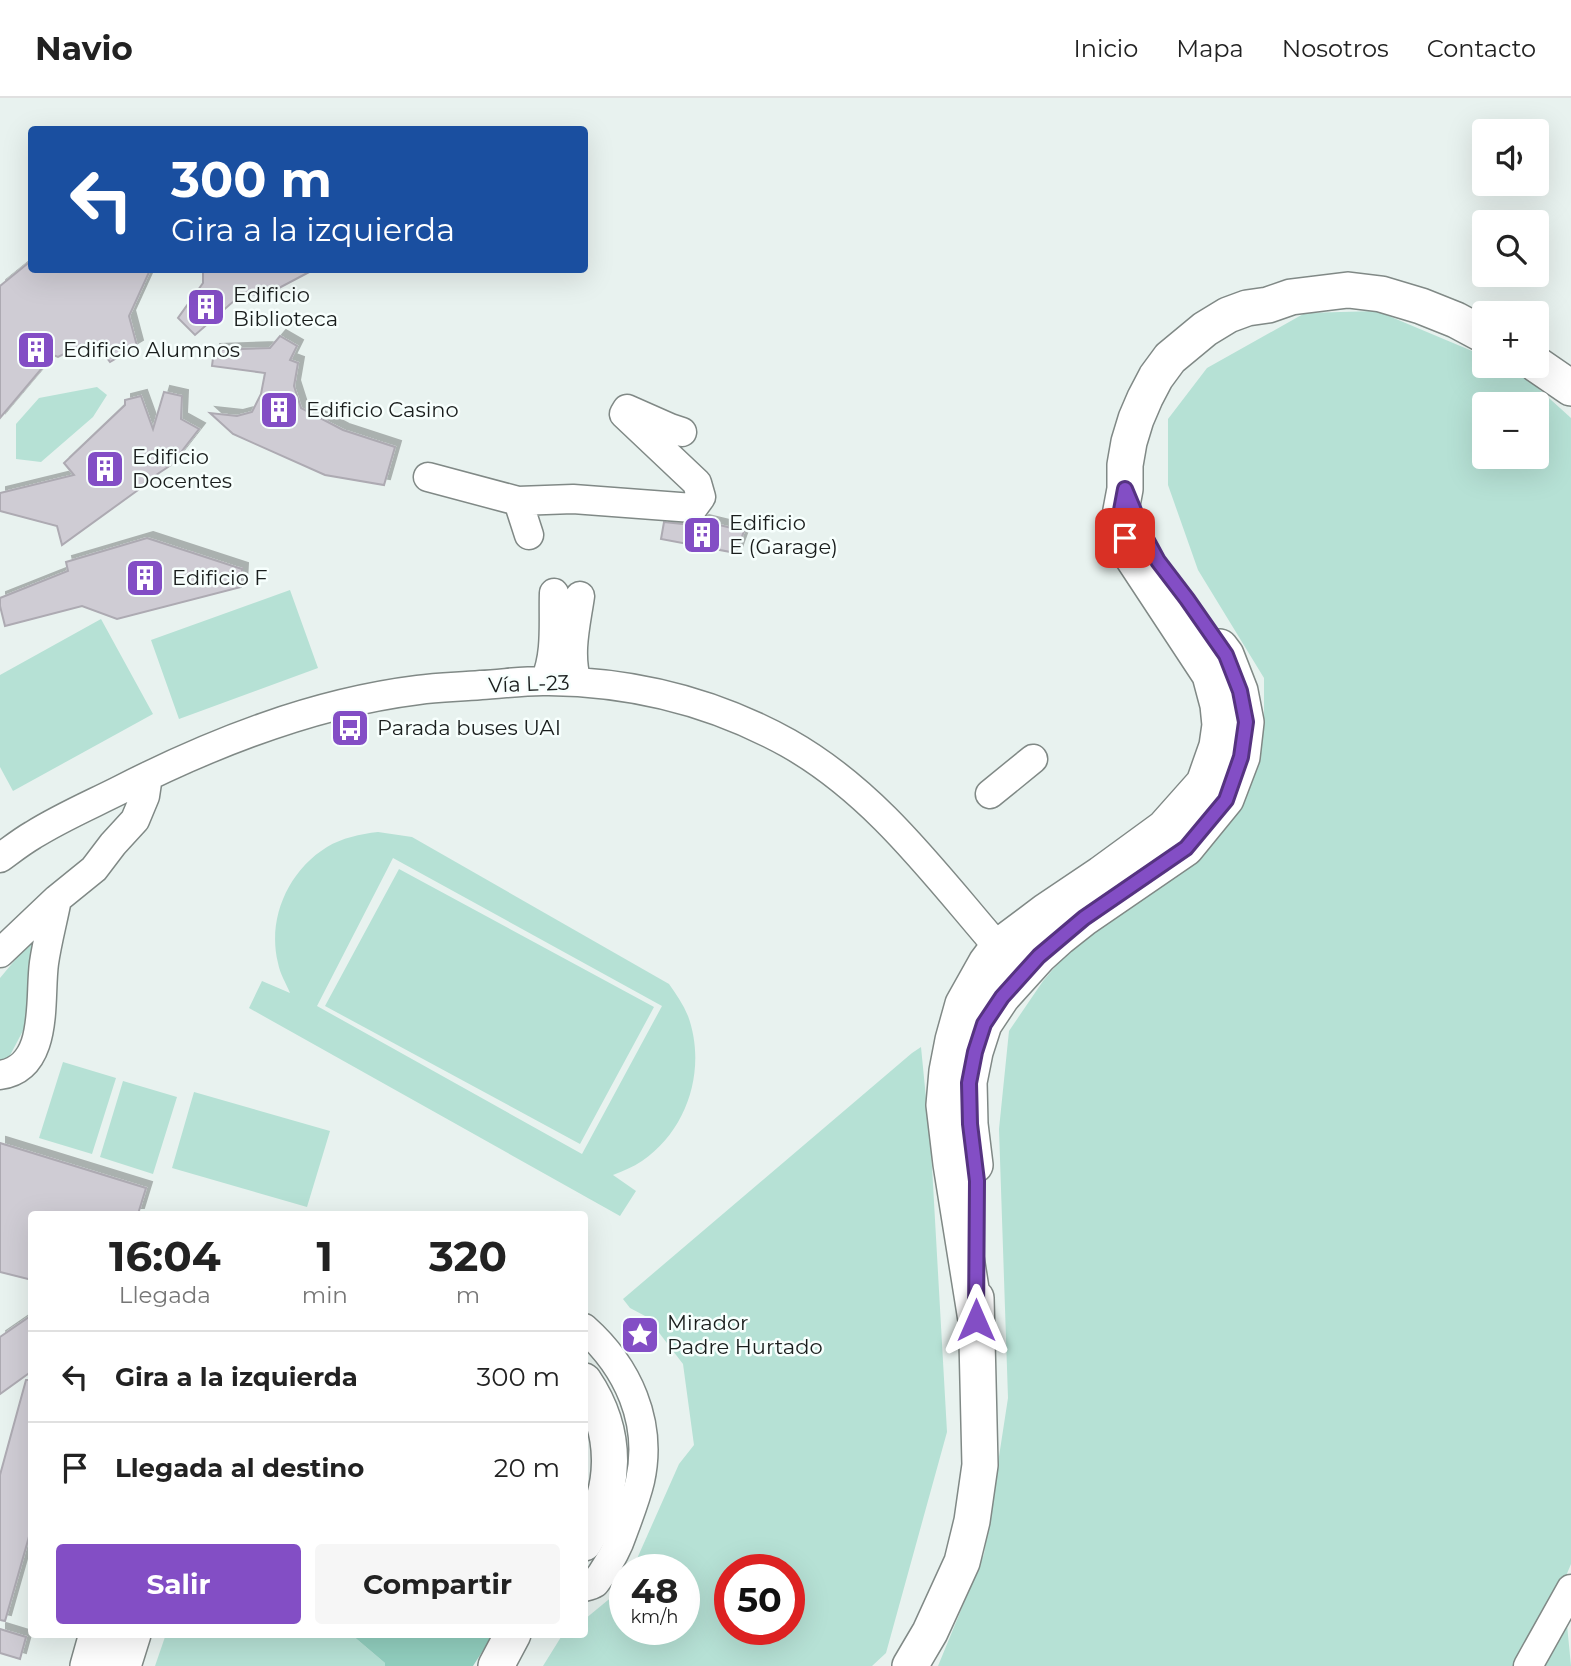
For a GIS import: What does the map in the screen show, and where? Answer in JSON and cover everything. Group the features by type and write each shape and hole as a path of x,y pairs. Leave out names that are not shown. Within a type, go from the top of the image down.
{"main road":[{"path":"976,1320 944,1105 949,1061 963,1004 998,947 1164,828 1204,783 1217,747 1219,715 1210,675 1131,555 1119,521 1129,442 1144,398 1170,358 1205,329 1228,315 1247,308 1291,298 1348,290 1381,294 1421,306 1472,329"},
{"path":"1549,373 1571,388"},
{"path":"910,1666 930,1632 962,1562 972,1521 980,1465 976,1320 977,1181 970,1124 969,1083 984,1024 1002,997 1039,956 1084,918 1186,848 1226,800 1241,757 1246,722 1240,691 1226,655 1158,561 1125,489"},
{"path":"588,1388 600,1410 606,1429 610,1469 602,1508 588,1537"},
{"path":"88,1666 96,1638"},
{"path":"123,1666 133,1638"},
{"path":"496,1666 511,1638"}],"street":[{"path":"428,477 518,501 573,499 693,508 701,497 697,483 624,414 627,409 682,432"},
{"path":"518,501 529,535"},
{"path":"545,681 551,666 567,594 572,667 577,682"},
{"name":"Vía L-23","path":"0,858 33,834 220,743 342,704 418,690 545,681 626,687 687,700 756,727 800,751 840,779 904,837 1005,955 1007,973 1002,997"},
{"path":"990,794 1033,759"},
{"path":"0,953 57,899 94,869 135,820 145,796 148,776"},
{"path":"92,804 113,844"},
{"path":"0,1075 19,1069 34,1048 40,1024 44,963 57,899"},
{"path":"998,947 1017,957 1039,956"},
{"path":"588,1332 608,1352 626,1379 635,1400 641,1421 643,1462 640,1482 616,1552 595,1583 588,1586"},
{"path":"1528,1666 1571,1588"}],"green space":[{"path":"1377,311 1472,351 1472,378 1527,378 1542,392 1472,392 1472,469 1549,469 1549,398 1571,418 1571,1564 1563,1583 1571,1666 938,1666 984,1554 1008,1398 999,1129 1009,1031 1043,981 1090,926 1241,794 1264,727 1264,678 1198,570 1168,485 1168,419 1207,368 1305,313"},
{"path":"97,387 107,395 93,417 41,462 16,459 16,424 39,398"},
{"path":"290,590 318,668 179,719 151,640"},
{"path":"101,619 153,714 13,791 0,767 0,675"},
{"path":"378,832 412,837 669,984 677,995 688,1016 693,1036 694,1077 682,1115 671,1133 639,1163 613,1175 636,1191 620,1216 249,1008 262,981 290,993 278,963 276,930 278,913 284,898 301,869 327,847 358,835","holes":["393,858 662,1006 582,1154 317,1006"]},
{"path":"399,869 654,1007 580,1144 325,1006"},
{"path":"35,936 25,1027 7,1061 0,1061 0,978"},
{"path":"921,1047 931,1149 947,1432 886,1653 872,1666 543,1666 560,1638 588,1638 588,1617 609,1599 609,1645 700,1645 700,1554 639,1554 679,1464 694,1445 683,1364 647,1317 630,1308 623,1299"},
{"path":"63,1062 116,1078 92,1154 39,1138"},
{"path":"123,1081 177,1097 153,1174 100,1157"},
{"path":"194,1092 330,1131 307,1207 172,1168"},
{"path":"165,1638 356,1638 385,1663 385,1666 155,1666"},
{"path":"356,1638 491,1638 473,1666 385,1666 385,1663"}],"building":[{"name":"Edificio Alumnos","path":"28,263 28,273 149,273 129,316 137,346 110,362 97,345 84,344 58,357 53,355 0,418 0,286"},
{"name":"Edificio Biblioteca","path":"203,273 307,273 264,296 243,293 195,335 178,318 203,283"},
{"name":"Edificio Casino","path":"280,336 297,346 290,360 298,363 294,386 301,408 343,430 395,447 384,485 325,475 233,434 210,413 237,416 252,412 261,394 265,373 212,366 214,350 270,348"},
{"name":"Edificio Docentes","path":"164,392 182,396 181,419 199,429 171,465 144,483 145,485 62,545 57,526 0,511 0,493 74,475 64,463 125,405 125,400 141,396 153,429"},
{"name":"Edificio E (Garage)","path":"703,521 744,531 736,553 661,539 664,522 692,525"},
{"name":"Edificio F","path":"147,538 242,569 241,587 117,619 82,606 5,626 0,598 68,571 66,562"},
{"path":"0,1143 146,1188 139,1211 28,1211 28,1279 0,1272"},
{"path":"28,1318 28,1374 0,1394 0,1337"},
{"path":"28,1380 28,1540 5,1621 0,1620 0,1475"},
{"path":"0,1629 26,1637 20,1659 0,1653"}],"place":[{"name":"Edificio Biblioteca","path":"206,307"},
{"name":"Edificio Alumnos","path":"36,350"},
{"name":"Edificio Casino","path":"279,410"},
{"name":"Edificio Docentes","path":"105,469"},
{"name":"Edificio E (Garage)","path":"702,535"},
{"name":"Edificio F","path":"145,578"},
{"name":"Parada buses UAI","path":"350,728"},
{"name":"Mirador Padre Hurtado","path":"640,1335"}],"route":[{"path":"976,1320 977,1181 970,1124 969,1083 984,1024 1002,997 1039,956 1084,918 1186,848 1226,800 1241,757 1246,722 1240,691 1226,655 1158,561 1125,489 1119,521 1125,538"}]}
